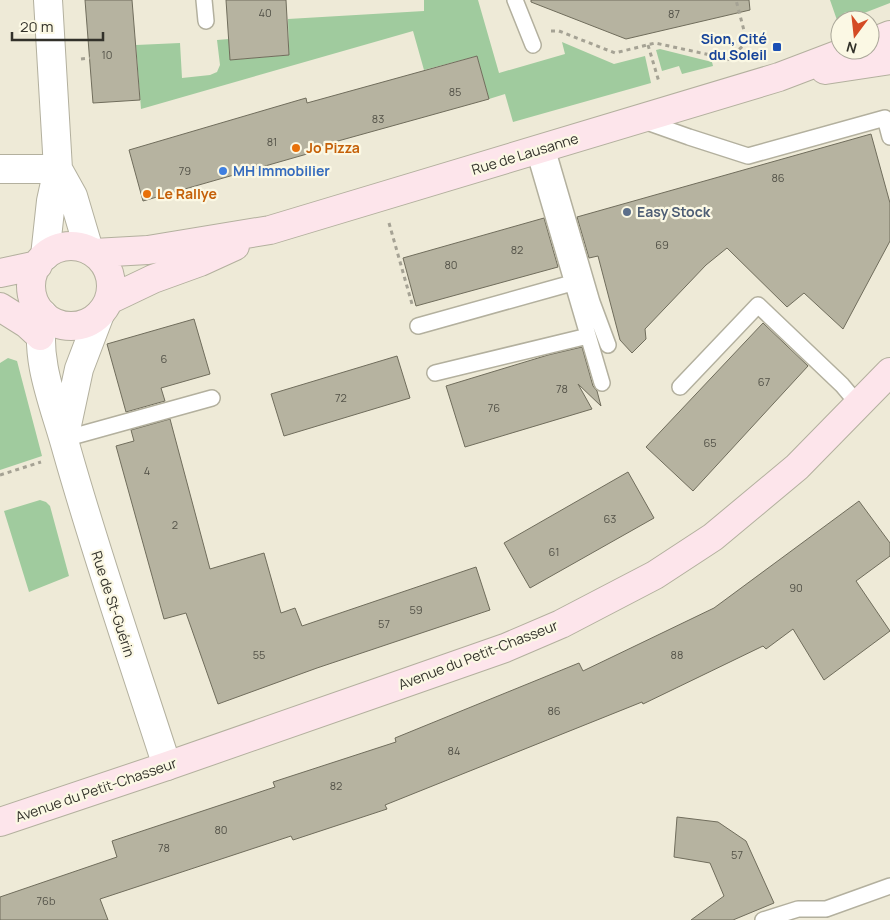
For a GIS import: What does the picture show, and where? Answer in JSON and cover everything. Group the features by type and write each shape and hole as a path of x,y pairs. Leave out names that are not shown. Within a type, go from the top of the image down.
{"street":[{"path":"40,319 33,297 33,275 41,260 58,169 48,0"},
{"name":"Rue de Lausanne","path":"92,251 148,250 270,230 640,120 779,77 830,58"},
{"name":"Rue de Lausanne","path":"779,77 890,60"},
{"path":"0,169 58,169"},
{"path":"58,169 73,196 92,251"},
{"name":"Rue de Lausanne","path":"104,307 153,279 200,262 270,230"},
{"path":"0,273 41,260 54,249 78,246 92,251 104,262 110,274 111,288 104,307 92,320 72,326 40,319 0,306"},
{"name":"Rue de St-Guérin","path":"66,447 79,369 104,307"},
{"name":"Rue de St-Guérin","path":"40,319 50,399 66,447 92,540 167,766"},
{"name":"Avenue du Petit-Chasseur","path":"0,822 505,648 570,620 655,575 713,537 797,467 890,372"}],"lane":[{"path":"204,0 206,21"},
{"path":"515,0 534,45"},
{"path":"640,120 689,138 748,156 885,118 890,137"},
{"path":"540,150 572,283 602,384"},
{"path":"540,150 608,345"},
{"path":"418,326 572,283"},
{"path":"680,387 758,305 842,385 858,404"},
{"path":"436,373 588,336"},
{"path":"66,447 212,398"},
{"path":"762,920 798,909 826,910 890,886"}],"path":[{"path":"729,59 747,42 736,0"},
{"path":"527,29 559,31 615,53 655,43 729,59"},
{"path":"648,45 661,90"},
{"path":"729,59 732,68"},
{"path":"388,222 418,326"},
{"path":"0,475 66,447"}],"green space":[{"path":"424,0 478,0 499,73 565,54 562,42 614,64 645,56 651,83 513,122 505,94 489,99 477,56 424,70 413,31 141,109 136,45 180,43 182,78 210,75 217,72 220,65 217,40 229,39 230,60 289,55 288,19 424,11"},
{"path":"830,0 890,0 890,3 872,10 833,10"},
{"path":"660,49 712,62 713,66 682,74 679,66 662,71 656,50"},
{"path":"8,358 17,361 42,456 0,470 0,363"},
{"path":"40,500 50,506 69,576 29,592 4,511"}],"building":[{"path":"85,0 132,0 140,100 93,103"},
{"path":"226,0 286,0 289,55 230,60"},
{"path":"531,0 749,0 750,10 626,39 531,2"},
{"path":"477,56 489,99 320,146 321,150 143,201 129,150 306,98 307,103"},
{"path":"871,134 890,203 890,241 843,329 804,293 787,307 727,248 706,265 645,329 646,339 632,353 620,340 598,256 589,258 577,217"},
{"path":"544,218 558,267 416,306 403,258"},
{"path":"194,319 210,374 161,388 165,401 126,412 107,344"},
{"path":"763,323 808,366 693,491 646,447"},
{"path":"582,347 601,406 578,384 592,409 465,447 446,386 548,355"},
{"path":"397,356 410,398 284,436 271,394"},
{"path":"170,419 210,569 264,553 281,613 295,608 302,626 476,567 490,610 317,668 218,704 186,613 164,619 116,446 134,441 131,430"},
{"path":"628,472 654,518 530,588 504,543"},
{"path":"859,501 890,543 890,556 856,581 890,631 824,680 793,629 766,649 763,646 643,704 642,702 385,805 387,809 293,840 291,836 100,899 108,920 0,920 0,897 117,857 112,841 275,787 273,782 396,742 395,738 579,663 583,671 714,608"},
{"path":"677,817 718,822 746,841 774,903 733,920 691,920 724,896 710,863 674,857"}],"place":[{"name":"Sion, Cité du Soleil","path":"777,47"},
{"name":"Jo Pizza","path":"296,148"},
{"name":"MH Immobilier","path":"223,171"},
{"name":"Le Rallye","path":"147,194"},
{"name":"Easy Stock","path":"627,212"}]}
